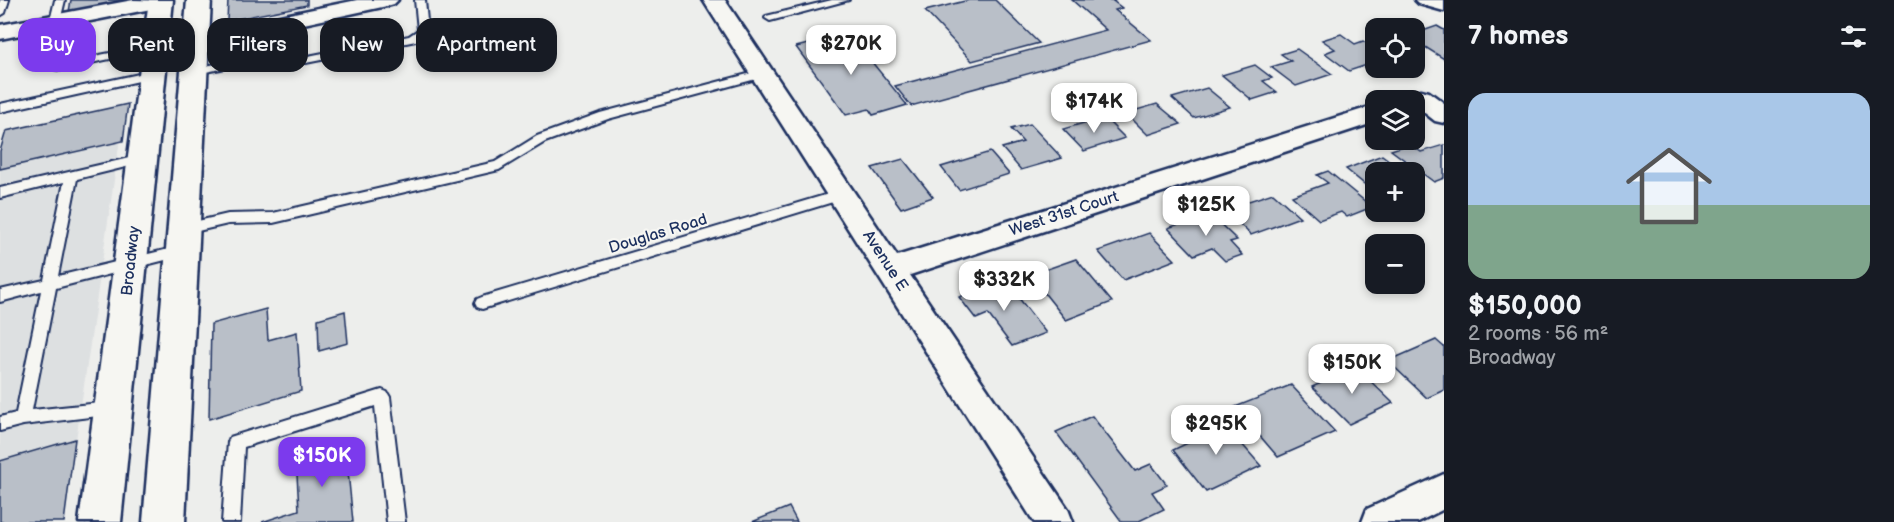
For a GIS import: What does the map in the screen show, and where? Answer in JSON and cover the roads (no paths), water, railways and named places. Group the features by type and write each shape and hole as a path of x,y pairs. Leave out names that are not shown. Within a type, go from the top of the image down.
{"main road":[{"path":"195,71 199,0"},
{"path":"161,1 177,6 182,11 175,100 192,115"},
{"name":"Broadway","path":"100,522 161,1"},
{"path":"164,522 195,72"}],"street":[{"path":"197,40 354,3 387,0"},
{"name":"Avenue E","path":"714,0 842,195 1050,521"},
{"path":"1426,0 1444,5"},
{"path":"0,32 61,14 161,1"},
{"path":"1425,102 1444,115"},
{"name":"West 31st Court","path":"890,270 1365,117"},
{"path":"1380,522 1444,491"}],"lane":[{"path":"0,13 4,0"},
{"path":"195,71 289,53 300,54 306,60 412,39 423,31 420,0"},
{"path":"770,18 844,0"},
{"path":"61,14 58,67 108,57"},
{"path":"0,296 131,263 228,219 273,218 499,166 541,139 604,116 763,74"},
{"path":"0,108 153,75"},
{"path":"0,193 142,159"},
{"path":"23,418 71,176"},
{"name":"Douglas Road","path":"482,303 842,195"},
{"path":"231,522 236,442 382,397 396,522"},
{"path":"0,424 23,418 115,408"}]}
